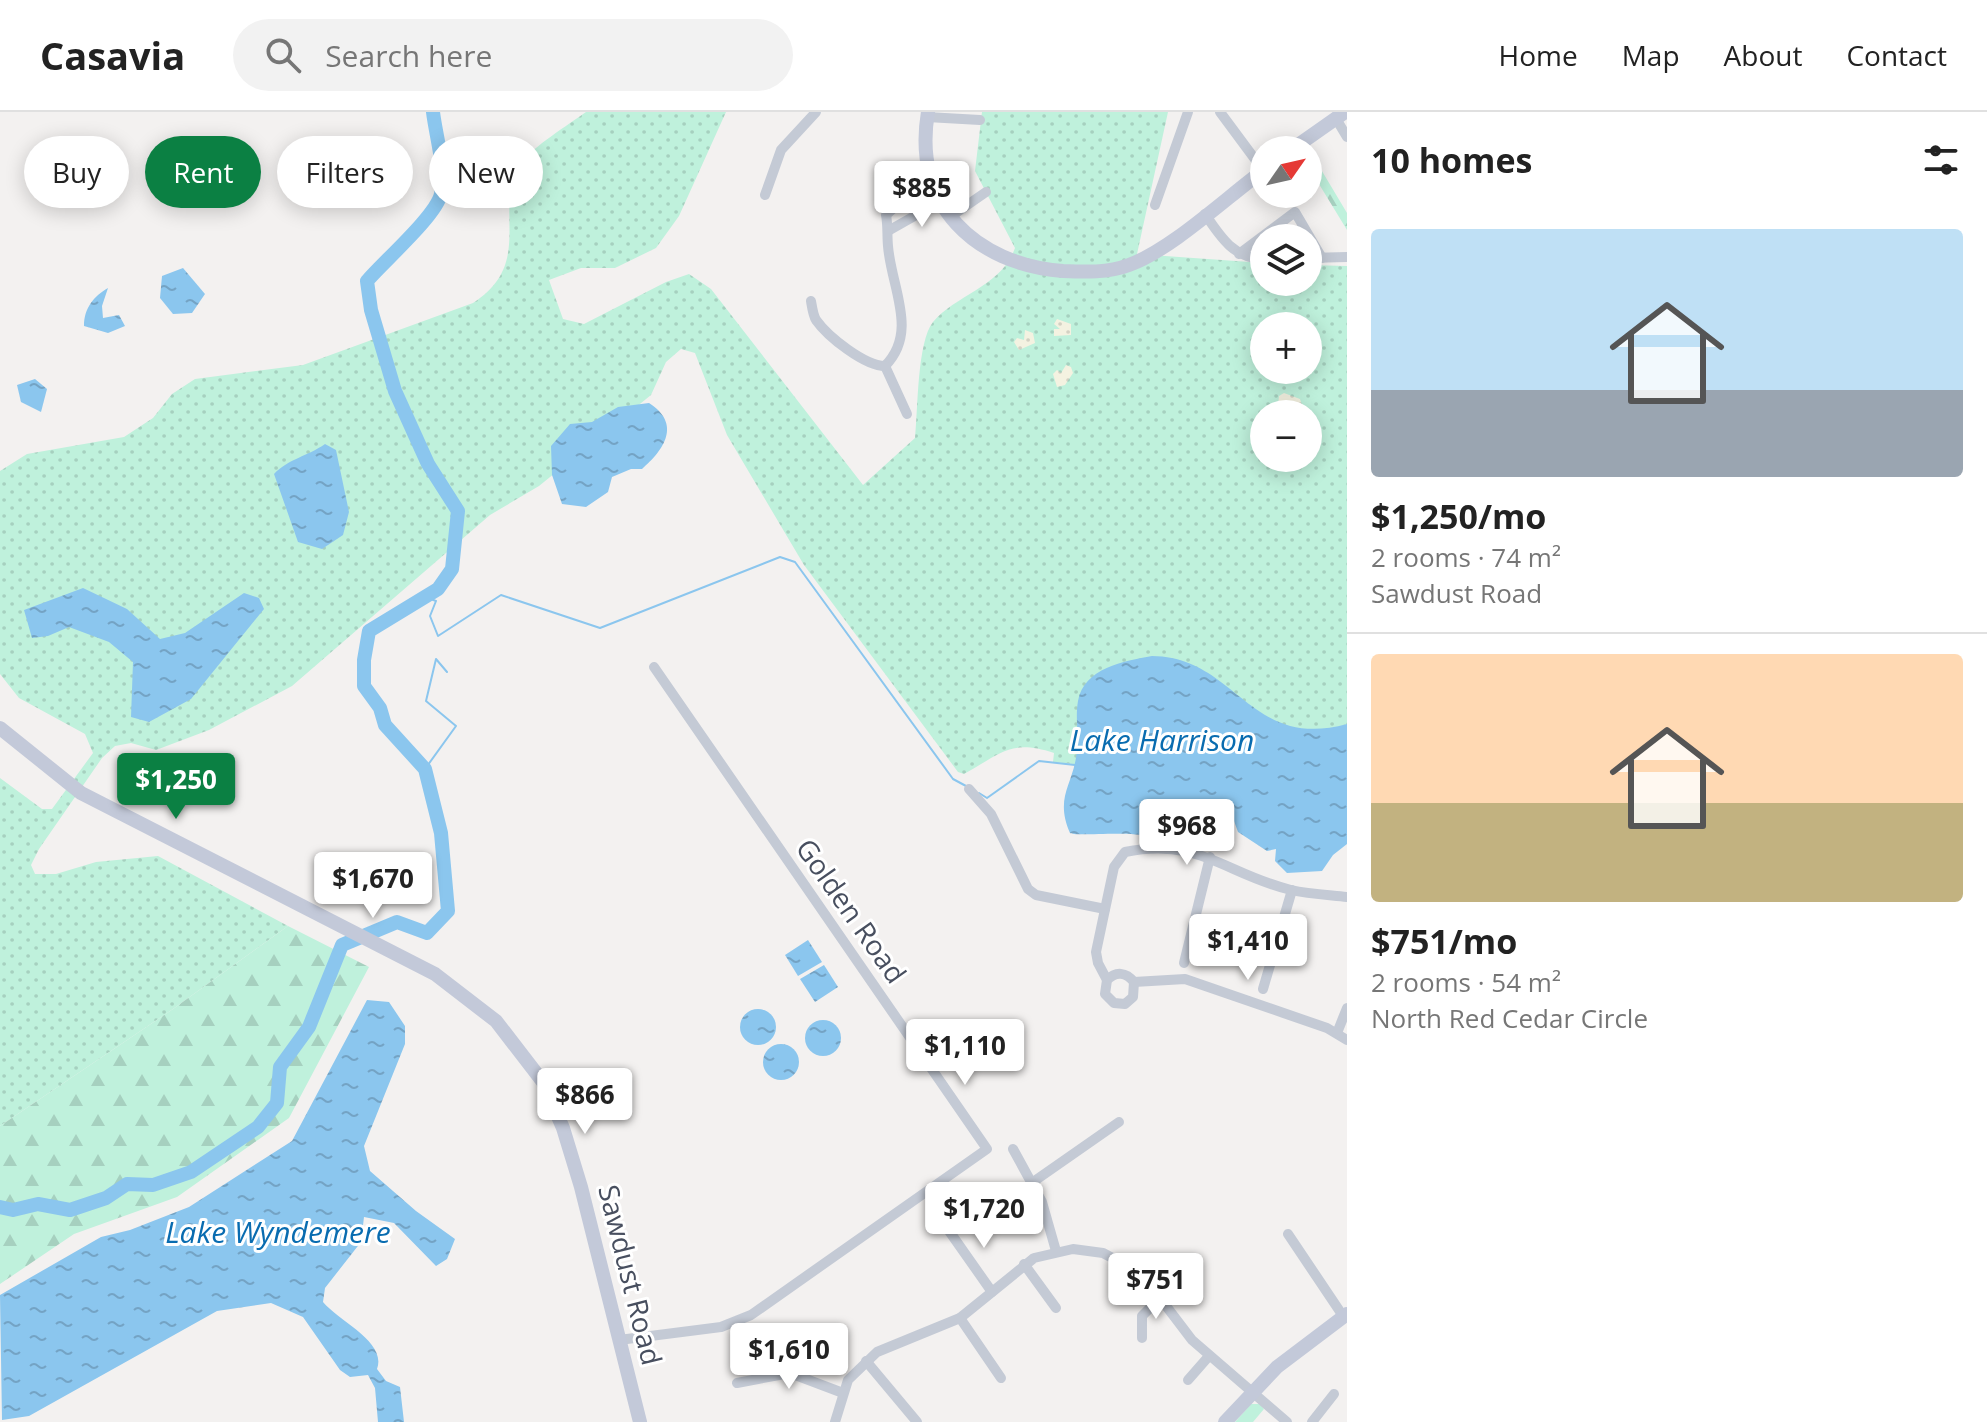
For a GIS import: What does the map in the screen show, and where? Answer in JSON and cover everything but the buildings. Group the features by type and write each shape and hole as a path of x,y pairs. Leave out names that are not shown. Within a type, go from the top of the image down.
{"street":[{"path":"765,195 781,150 816,112"},
{"path":"1155,205 1188,112"},
{"path":"1220,112 1250,152"},
{"path":"980,120 928,114 928,158 933,186 950,217 970,238 1009,261 1029,267 1097,272 1127,266 1148,257 1250,180"},
{"path":"1311,136 1340,115 1347,137"},
{"path":"885,366 899,347 903,323 888,246 886,215 901,201 933,186"},
{"path":"950,217 986,192"},
{"path":"888,231 941,201"},
{"path":"1279,224 1295,212 1302,224"},
{"path":"1205,214 1229,247 1250,257"},
{"path":"1239,254 1250,246"},
{"path":"1322,258 1347,257"},
{"path":"811,301 816,320 855,355 874,366 885,366"},
{"path":"885,366 907,414"},
{"name":"Golden Road","path":"619,1340 721,1327 751,1315 987,1149 654,667"},
{"name":"Sawdust Road","path":"0,728 43,764 94,800 435,974 480,1006 515,1043 543,1082 581,1187 640,1422"},
{"path":"969,789 991,814 1028,889 1036,895 1105,909"},
{"path":"1134,982 1133,997 1119,1004 1105,994 1107,980 1096,952 1114,867 1125,852 1168,847 1210,857 1292,890 1347,897"},
{"path":"1184,963 1210,857"},
{"path":"1263,989 1292,890"},
{"path":"1107,980 1123,974 1134,982 1185,979 1337,1033 1347,1040"},
{"path":"1337,1033 1347,1008"},
{"path":"1033,1182 1119,1122"},
{"path":"1013,1149 1033,1182 1056,1251"},
{"path":"947,1228 992,1292"},
{"path":"1225,1422 1252,1390 1300,1347 1345,1315 1288,1234"},
{"path":"835,1422 843,1393 854,1372 866,1361 890,1345 960,1318 1024,1264 1056,1251 1103,1253 1141,1273 1209,1356 1287,1422"},
{"path":"1024,1264 1056,1308"},
{"path":"1142,1338 1142,1316 1161,1297"},
{"path":"960,1318 1001,1378"},
{"path":"1188,1380 1209,1356"},
{"path":"866,1361 917,1422"},
{"path":"737,1383 790,1373 843,1393"},
{"path":"1312,1422 1334,1394"}],"green space":[{"path":"586,112 726,112 679,216 656,248 615,268 581,268 549,280 563,319 584,324 666,282 689,274 711,289 863,485 915,438 921,360 933,322 1000,272 1015,248 975,171 982,112 1168,112 1137,254 1250,262 1250,296 1322,296 1322,265 1347,266 1347,791 1053,762 1054,753 1027,747 1007,750 964,774 958,772 804,565 727,435 695,353 681,349 666,362 651,395 539,486 490,515 292,686 209,730 156,750 131,743 115,746 102,758 39,849 31,865 35,874 56,874 96,862 158,856 288,926 173,1009 0,1126 0,778 42,809 52,809 93,753 85,734 19,698 0,674 0,471 27,454 124,437 153,418 172,394 195,379 303,365 473,303 492,287 503,270 508,252 510,208 543,208 543,143"},
{"path":"1322,171 1347,213 1347,230 1322,189"},
{"path":"288,926 369,967 289,1118 177,1197 74,1234 0,1284 0,1126 173,1009"},
{"path":"1251,1404 1260,1404 1264,1409 1253,1422 1235,1422"}],"sand":[{"path":"1057,319 1071,324 1071,335 1054,336 1054,329 1060,329 1054,324"},
{"path":"1025,330 1033,333 1035,343 1019,350 1014,342 1017,338 1024,340"},
{"path":"1066,365 1071,367 1073,373 1065,385 1057,387 1053,374 1057,370 1061,373"},
{"path":"1284,393 1300,400 1279,400"}],"water":[{"path":"183,268 205,294 192,313 173,314 160,298 162,276"},
{"path":"108,288 102,306 103,318 119,315 125,326 108,333 84,326 91,303"},
{"path":"35,379 47,389 41,412 21,402 17,385"},
{"path":"649,403 659,411 667,428 657,454 642,469 631,469 612,477 608,492 586,507 562,504 552,475 551,446 570,424 592,422 618,407"},
{"path":"325,444 336,450 349,512 343,535 322,549 298,542 274,474"},
{"path":"83,588 127,609 160,639 185,633 244,593 259,598 264,609 191,699 149,722 131,717 133,662 109,642 69,627 48,636 32,638 24,610"},
{"name":"Lake Harrison","path":"1152,656 1181,660 1205,671 1265,715 1287,725 1314,729 1347,724 1347,844 1333,855 1322,871 1287,873 1275,861 1276,849 1267,851 1238,832 1234,821 1218,811 1170,831 1160,826 1149,837 1070,833 1064,800 1075,762 1077,707 1082,690 1088,681 1107,668"},
{"path":"808,940 822,962 798,976 785,955"},
{"path":"824,965 838,987 815,1002 800,979"},
{"name":"Lake Wyndemere","path":"367,1000 389,1002 405,1026 405,1044 364,1146 370,1171 416,1211 455,1239 447,1259 436,1266 394,1223 364,1217 361,1242 325,1288 323,1302 369,1341 378,1359 377,1369 386,1381 400,1387 404,1422 378,1422 375,1388 368,1375 350,1377 340,1370 303,1317 271,1303 217,1311 29,1416 2,1420 0,1295 101,1237 130,1230 189,1207 292,1141"},
{"path":"758,1009 771,1014 776,1027 771,1040 758,1045 745,1040 740,1027 745,1014"},
{"path":"823,1020 836,1025 841,1038 836,1051 823,1056 810,1051 805,1038 810,1025"},
{"path":"781,1044 794,1049 799,1062 794,1075 781,1080 768,1075 763,1062 768,1049"}],"waterway":[{"path":"0,1207 13,1210 38,1204 70,1210 106,1198 127,1184 153,1185 191,1172 258,1127 277,1103 280,1067 309,1027 342,945 397,922 427,933 448,911 441,833 425,769 385,725 380,708 364,686 369,631 438,589 452,569 458,511 428,464 395,391 371,310 367,281 420,226 441,194 441,163 433,112"},
{"path":"428,598 436,601 430,616 438,636 501,595 600,628 780,557 795,562 953,779 966,786"},
{"path":"425,769 456,726 426,701 436,659 447,672"},
{"path":"979,793 987,798 1039,761 1075,765"}]}
